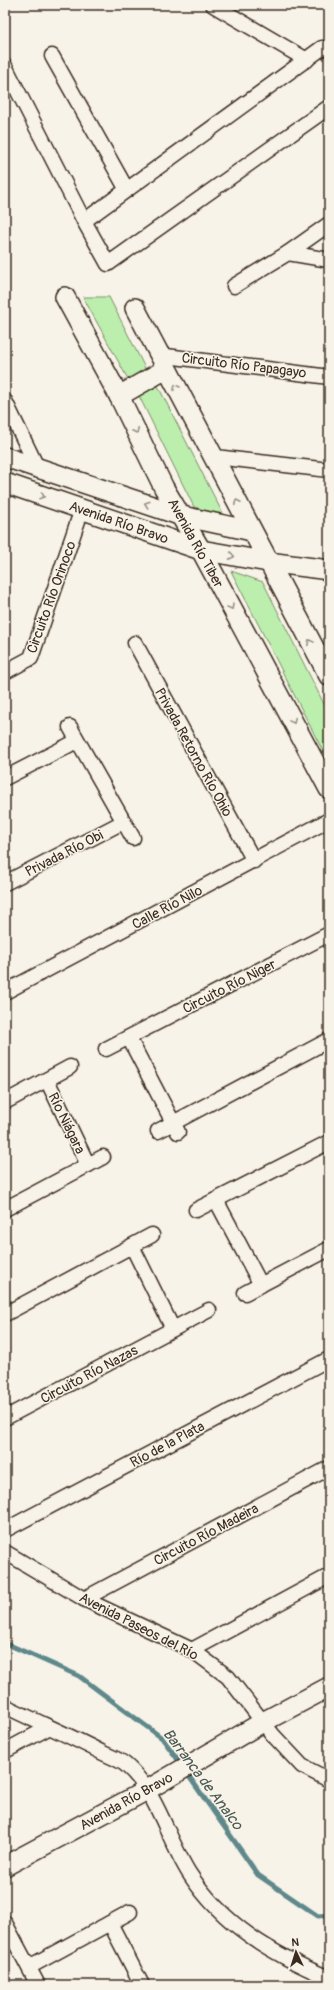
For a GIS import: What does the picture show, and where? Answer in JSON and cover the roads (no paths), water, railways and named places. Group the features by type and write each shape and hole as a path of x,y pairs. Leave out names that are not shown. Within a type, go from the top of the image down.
{"street":[{"path":"213,5 307,60"},
{"path":"84,221 322,48"},
{"path":"52,56 127,190"},
{"path":"5,66 84,221 108,264 329,107"},
{"path":"234,286 288,253 329,224"},
{"path":"288,253 329,260"},
{"name":"Avenida Río Tiber","path":"65,297 119,396 164,488 201,550 329,788"},
{"path":"135,308 215,457 252,532 329,676"},
{"path":"119,396 163,362"},
{"name":"Circuito Río Papagayo","path":"163,362 329,377"},
{"path":"5,401 37,467"},
{"name":"Avenida Río Bravo","path":"5,457 182,516 252,532"},
{"path":"215,457 329,470"},
{"name":"Avenida Río Bravo","path":"5,483 201,550 268,562 329,570"},
{"name":"Circuito Río Orinoco","path":"5,672 31,658 82,509"},
{"name":"Privada Retorno Río Ohio","path":"135,644 254,861"},
{"path":"70,727 133,838"},
{"path":"5,778 77,741"},
{"name":"Calle Río Nilo","path":"5,992 329,820"},
{"name":"Privada Río Obi","path":"5,883 123,822"},
{"name":"Circuito Río Niger","path":"106,1049 329,934"},
{"path":"129,1038 176,1127"},
{"path":"158,1131 176,1127 329,1040"},
{"path":"5,1102 70,1067"},
{"name":"Río Niágara","path":"47,1080 88,1165"},
{"path":"196,1210 329,1142"},
{"path":"5,1209 103,1157"},
{"path":"216,1200 261,1285"},
{"path":"5,1314 152,1236"},
{"path":"132,1246 174,1329"},
{"path":"245,1293 329,1249"},
{"name":"Circuito Río Nazas","path":"5,1418 209,1310"},
{"name":"Río de la Plata","path":"5,1530 329,1359"},
{"name":"Circuito Río Madeira","path":"84,1599 329,1468"},
{"name":"Avenida Paseos del Río","path":"5,1552 84,1599 192,1650 228,1677 256,1726 302,1766 329,1780"},
{"path":"192,1650 329,1576"},
{"name":"Avenida Río Bravo","path":"5,1866 154,1786 256,1726 329,1687"},
{"path":"5,1706 48,1728 85,1743 126,1765 154,1786 189,1872 214,1904 243,1932 289,1961 329,1978"},
{"path":"5,1751 48,1728"},
{"path":"29,1967 130,1912"},
{"path":"5,1923 38,1985"},
{"path":"110,1923 142,1985"}],"waterway":[{"name":"Barranca de Analco","path":"5,1643 79,1676 162,1738 182,1765"},
{"name":"Barranca de Analco","path":"186,1772 258,1875 318,1916 329,1915"}]}
